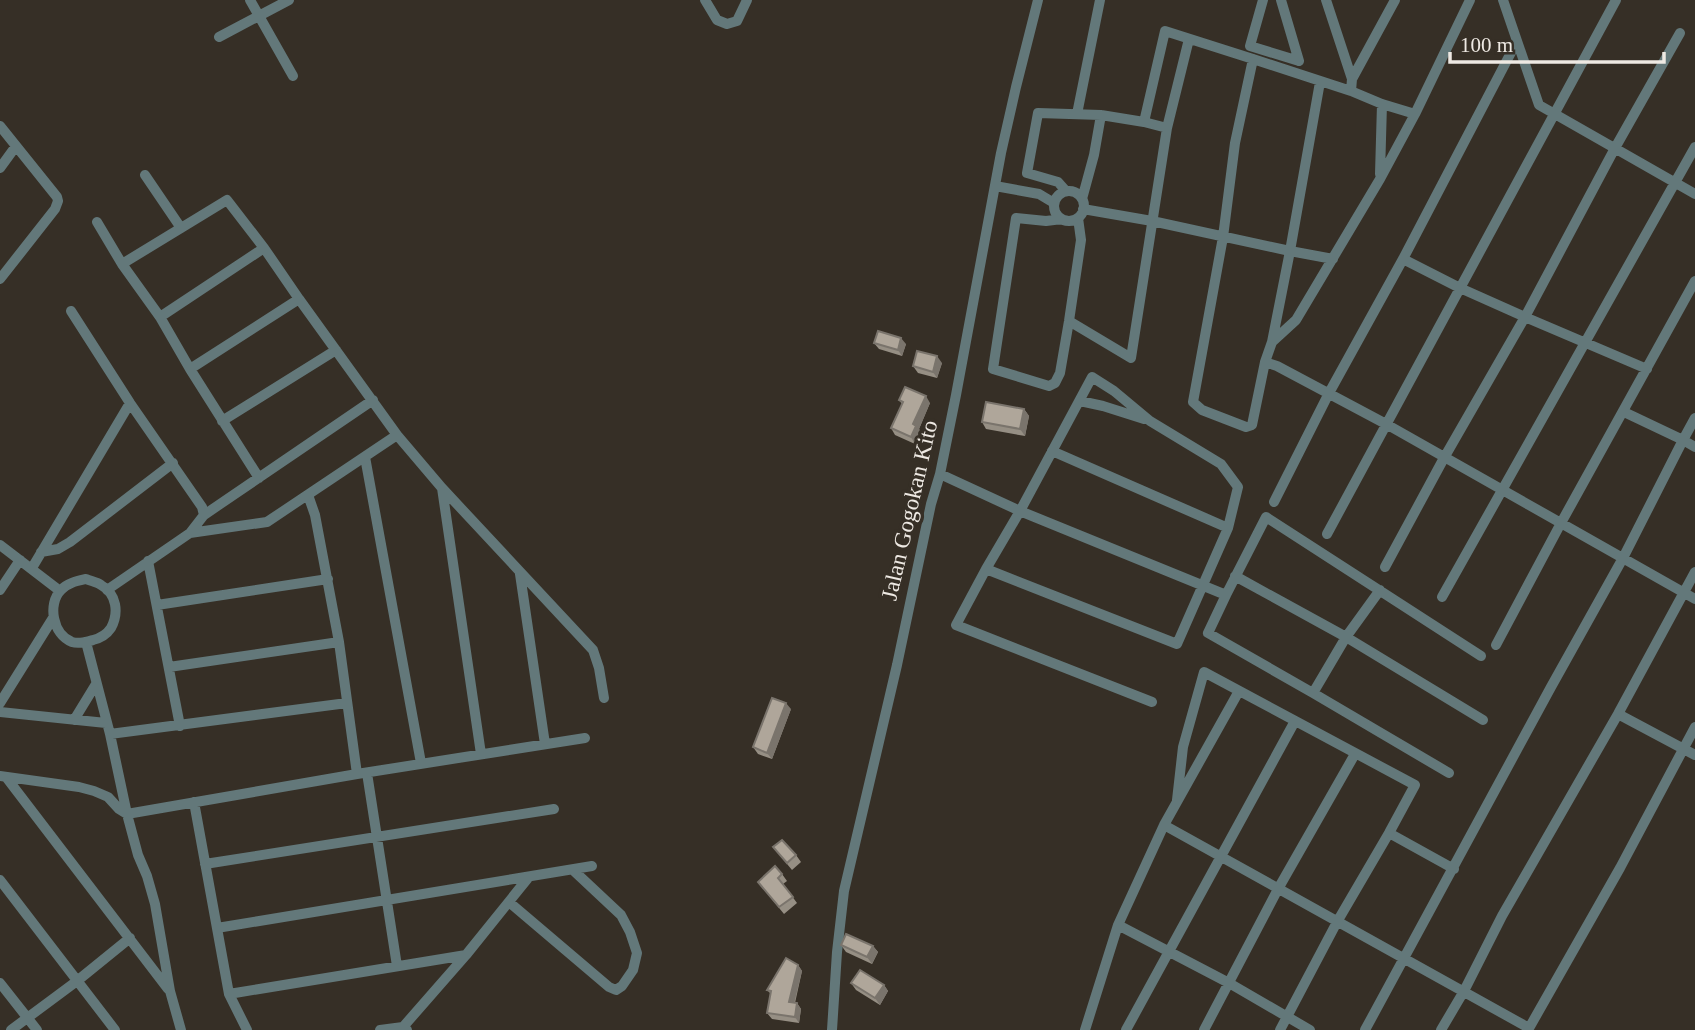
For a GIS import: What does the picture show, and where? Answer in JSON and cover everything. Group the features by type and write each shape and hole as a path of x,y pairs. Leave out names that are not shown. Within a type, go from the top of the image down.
{"street":[{"path":"250,0 293,76"},
{"path":"219,37 289,0"},
{"path":"705,0 717,20 727,24 737,21 747,0"},
{"name":"Jalan Gogokan Kito","path":"832,1030 844,891 897,665 930,504 940,474 995,186 1038,0"},
{"path":"1077,114 1100,0"},
{"path":"1263,0 1250,46 1299,61 1281,0"},
{"path":"1326,0 1352,79 1351,91"},
{"path":"1352,79 1395,0"},
{"path":"1272,342 1296,320 1380,179 1470,0"},
{"path":"1503,0 1539,105 1695,194"},
{"path":"1327,534 1616,0"},
{"path":"1144,122 1166,31 1415,114"},
{"path":"1385,567 1680,33"},
{"path":"1069,321 1131,358 1167,128 1189,39"},
{"path":"1274,502 1329,393 1403,259 1516,43"},
{"path":"1253,59 1235,142 1223,237 1193,402 1202,410 1245,427 1252,425 1265,362 1272,342 1320,82"},
{"path":"1380,179 1382,104"},
{"path":"1066,191 1058,182 1027,173 1038,113 1101,115 1167,128"},
{"path":"1081,208 1067,221 1016,218 993,369 1049,386 1053,385 1060,373 1081,240 1081,208 1101,115"},
{"path":"0,126 58,201 55,209 0,279"},
{"path":"0,168 16,146"},
{"path":"1442,597 1695,146"},
{"path":"145,174 181,228"},
{"path":"995,186 1039,194 1054,203"},
{"path":"1062,219 1054,211 1058,195 1066,191 1076,192 1081,208"},
{"path":"122,264 227,200 397,435 442,488 593,650 604,698"},
{"path":"1081,208 1333,259"},
{"path":"97,222 122,264 160,317 259,478"},
{"path":"160,317 264,248"},
{"path":"1403,259 1460,288 1647,369"},
{"path":"1496,645 1695,281"},
{"path":"190,369 299,299"},
{"path":"71,311 202,507 204,515"},
{"path":"222,421 336,350"},
{"path":"1265,362 1278,366 1386,424 1695,599"},
{"path":"986,569 1177,644 1228,528 1238,487 1221,464 1150,421 1114,391 1092,377 1080,401 986,569 956,625 1152,702"},
{"path":"107,590 190,533 204,515 373,400"},
{"path":"1080,401 1150,421"},
{"path":"32,568 130,402"},
{"path":"1624,412 1695,447"},
{"path":"1365,1030 1623,558 1695,418"},
{"path":"190,533 267,522 397,435"},
{"path":"1052,451 1228,528"},
{"path":"365,457 421,764"},
{"path":"41,552 58,549 69,542 173,463"},
{"path":"940,474 1226,595"},
{"path":"442,488 481,754"},
{"path":"308,495 340,642 347,703 377,838 397,965"},
{"path":"1449,773 1208,633 1266,517 1481,656"},
{"path":"0,545 60,591"},
{"path":"0,590 20,560"},
{"path":"148,561 180,726"},
{"path":"1441,1030 1695,572"},
{"path":"520,573 545,744"},
{"path":"1235,576 1346,637 1483,720"},
{"path":"86,579 101,584 113,595 117,610 108,632 98,639 72,642 59,631 54,618 54,603 60,591 72,582 86,579"},
{"path":"157,605 328,579"},
{"path":"1313,692 1346,637 1380,590"},
{"path":"0,703 54,618"},
{"path":"86,642 127,814 155,904 170,991 181,1030"},
{"path":"169,667 340,642"},
{"path":"1177,800 1183,747 1204,672 1415,785 1337,922 1280,1030"},
{"path":"74,720 96,684"},
{"path":"1085,1030 1118,925 1164,825 1239,691"},
{"path":"0,712 74,720 108,729 180,726 347,703"},
{"path":"1618,714 1695,755"},
{"path":"1126,1030 1295,721"},
{"path":"1164,825 1528,1029 1608,890 1695,727"},
{"path":"3,777 94,791 108,797 127,814 585,738"},
{"path":"1204,1030 1278,889 1355,754"},
{"path":"3,777 170,991"},
{"path":"194,803 229,994 247,1030"},
{"path":"205,864 554,809"},
{"path":"1389,833 1454,869"},
{"path":"217,928 592,866"},
{"path":"509,902 609,987 616,990 633,970 637,953 630,932 621,915 573,870"},
{"path":"380,1030 405,1028 528,878"},
{"path":"0,880 115,1030"},
{"path":"1118,925 1169,950 1310,1030"},
{"path":"11,1030 130,938"},
{"path":"229,994 466,955"},
{"path":"0,983 37,1030"}],"building":[{"path":"878,331 901,338 898,350 874,343"},
{"path":"917,351 937,356 933,372 913,366"},
{"path":"905,387 926,396 913,424 916,426 911,437 891,428 903,402 899,400"},
{"path":"986,402 1024,409 1020,429 982,422"},
{"path":"772,698 786,703 767,753 753,747"},
{"path":"782,840 796,855 787,863 773,847"},
{"path":"775,866 782,874 778,878 793,897 779,907 758,882"},
{"path":"846,934 873,946 867,957 841,945"},
{"path":"786,958 798,965 789,1002 797,1003 795,1017 767,1013 771,991 767,990"},
{"path":"860,970 884,985 875,998 851,983"}]}
